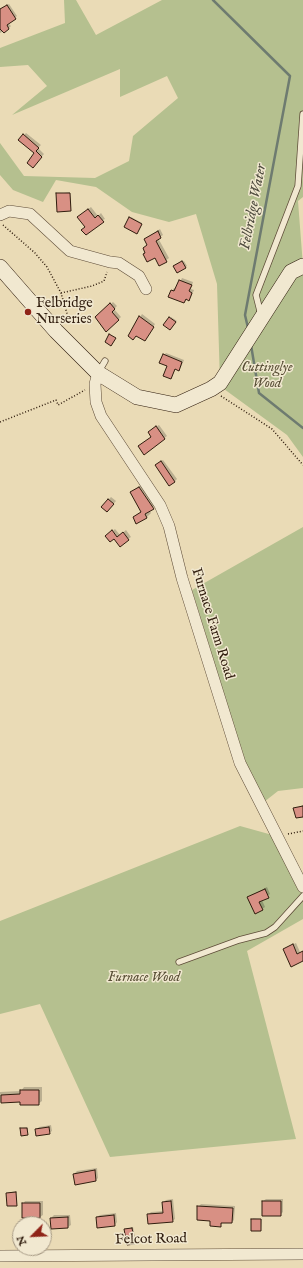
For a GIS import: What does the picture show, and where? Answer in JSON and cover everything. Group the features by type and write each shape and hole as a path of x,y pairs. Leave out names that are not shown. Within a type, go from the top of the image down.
{"street":[{"path":"0,215 9,211 30,214 70,251 119,263 139,276 146,289"},
{"path":"0,267 56,331 99,373 137,397 176,405 211,389 220,383 291,272 303,266"},
{"name":"Furnace Farm Road","path":"99,373 96,402 101,416 160,505 169,526 182,578 240,763 276,836 303,886"},
{"name":"Felcot Road","path":"0,1256 303,1254"}],"lane":[{"path":"258,324 256,295 298,186 303,114"},
{"path":"179,962 239,940 266,933 275,926 303,896"}],"path":[{"path":"0,222 39,257 47,267 61,293 68,317 56,331"},
{"path":"61,293 92,286 104,281 110,262"},
{"path":"0,422 56,400 58,405 99,373"},
{"path":"211,389 272,429 303,465"},
{"path":"276,836 303,831"}],"green space":[{"name":"Cuttinglye Wood","path":"64,0 76,0 96,35 162,0 303,0 303,197 298,201 303,266 303,457 287,435 224,389 220,383 217,284 196,214 169,222 132,212 96,187 56,180 43,202 13,190 0,175 0,143 24,176 95,178 129,161 133,136 178,98 167,76 120,97 120,69 12,115 47,86 28,65 0,67 0,48 65,23"},
{"path":"303,527 303,788 278,791 264,802 244,759 192,590"},
{"name":"Furnace Wood","path":"240,826 276,836 303,876 303,919 247,951 296,1139 110,1157 40,1004 0,1014 0,921"}],"building":[{"path":"7,5 16,19 7,25 9,29 4,33 0,29 0,9"},
{"path":"23,134 39,148 36,151 42,157 33,168 27,163 34,153 18,140"},
{"path":"56,193 70,193 71,211 57,212"},
{"path":"88,209 95,218 98,215 104,222 86,235 81,230 85,227 77,217"},
{"path":"129,217 142,224 137,234 124,227"},
{"path":"158,231 161,238 156,241 167,262 159,266 155,258 147,262 143,254 145,253 143,248 147,245 144,239"},
{"path":"182,261 186,268 177,273 173,266"},
{"path":"179,280 192,285 189,291 192,293 189,301 186,299 184,303 168,297 171,290 174,291"},
{"path":"110,303 115,309 112,312 119,320 106,332 95,317"},
{"path":"139,316 154,327 145,341 136,336 133,340 128,336"},
{"path":"169,317 176,322 170,330 163,325"},
{"path":"109,334 116,338 111,346 105,342"},
{"path":"163,354 182,362 179,371 175,369 171,379 163,376 167,366 159,363"},
{"path":"156,426 165,439 144,455 138,446 151,437 148,432"},
{"path":"161,461 175,482 169,486 155,465"},
{"path":"139,487 154,509 145,514 147,518 136,524 133,517 141,512 130,492"},
{"path":"108,499 114,504 107,512 101,507"},
{"path":"112,530 117,537 123,532 129,540 120,547 114,539 110,542 105,536"},
{"path":"303,806 303,817 296,818 293,808"},
{"path":"265,889 269,898 259,902 263,910 255,914 247,897"},
{"path":"293,944 297,954 303,951 303,961 291,967 283,949"},
{"path":"20,1090 39,1090 39,1105 20,1105 20,1102 1,1103 1,1095 20,1094"},
{"path":"49,1127 50,1134 36,1136 35,1129"},
{"path":"20,1128 27,1128 28,1135 21,1136"},
{"path":"95,1170 96,1181 75,1185 73,1174"},
{"path":"16,1192 17,1206 7,1206 6,1193"},
{"path":"171,1201 173,1222 148,1224 147,1214 163,1213 162,1202"},
{"path":"262,1201 281,1201 281,1216 262,1216"},
{"path":"22,1203 40,1203 40,1216 22,1216"},
{"path":"197,1206 233,1208 232,1223 221,1223 221,1227 210,1226 210,1221 197,1220"},
{"path":"114,1215 115,1226 97,1228 96,1217"},
{"path":"68,1217 68,1228 52,1229 52,1218"},
{"path":"251,1219 261,1219 261,1231 251,1231"},
{"path":"132,1228 135,1244 127,1245 124,1229"}],"waterway":[{"name":"Felbridge Water","path":"213,0 290,76 245,315 248,328"},
{"name":"Felbridge Water","path":"251,345 259,393 303,428"}],"place":[{"name":"Felbridge Nurseries","path":"28,312"}]}
